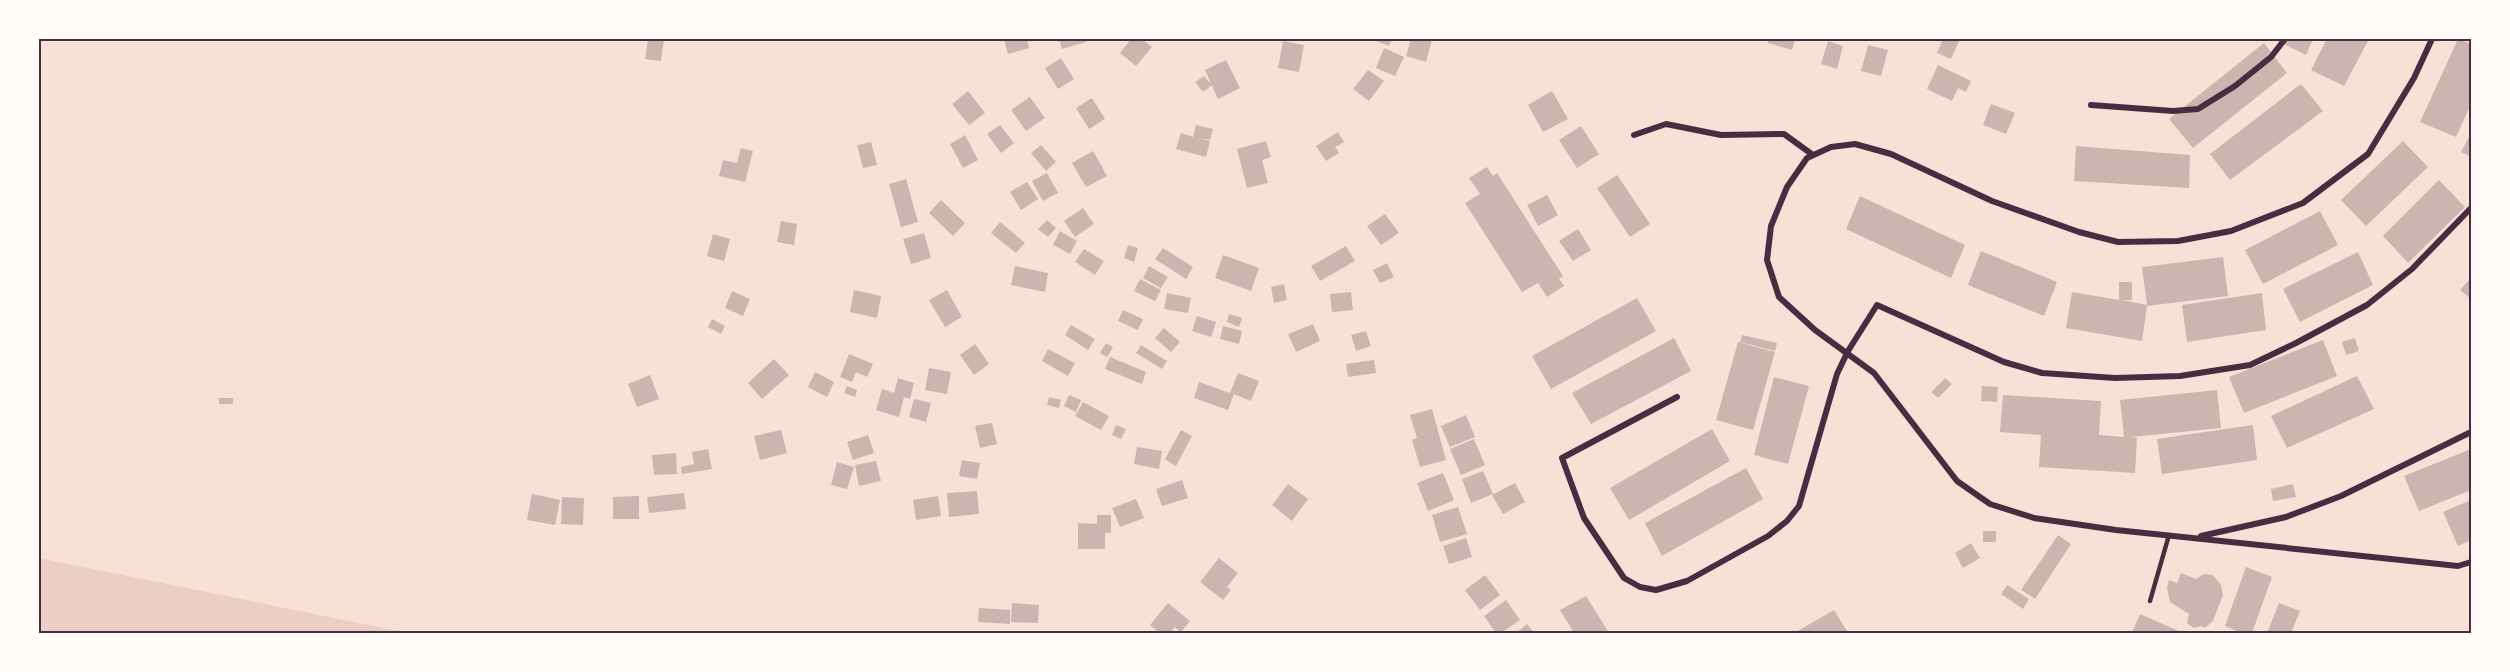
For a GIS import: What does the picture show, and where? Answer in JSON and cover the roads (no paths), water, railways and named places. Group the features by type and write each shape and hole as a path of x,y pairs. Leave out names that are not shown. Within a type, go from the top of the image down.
{"street":[{"path":"2091,105 2173,111 2198,109 2235,86 2271,57 2285,39"},
{"path":"2432,39 2415,78 2368,154 2302,203 2231,231 2178,241 2118,242 2079,232 1992,201 1891,154 1855,144 1831,147 1808,158 1787,188 1771,226 1767,260 1779,297 1815,330 1848,351 1880,380 1957,481 1990,504 2034,518 2169,535 2458,566 2471,562"},
{"path":"1634,135 1666,124 1721,135 1784,134 1813,155"},
{"path":"1677,397 1562,458 1584,518 1624,578 1640,587 1656,590 1687,581 1768,536 1793,514 1799,506 1807,483 1837,375 1848,351 1877,305 2004,362 2042,373 2115,378 2180,376 2250,365 2367,305 2412,269 2471,208"},
{"path":"2195,537 2250,526 2297,513 2342,496 2471,432"}],"lane":[{"path":"2150,601 2169,535"}]}
